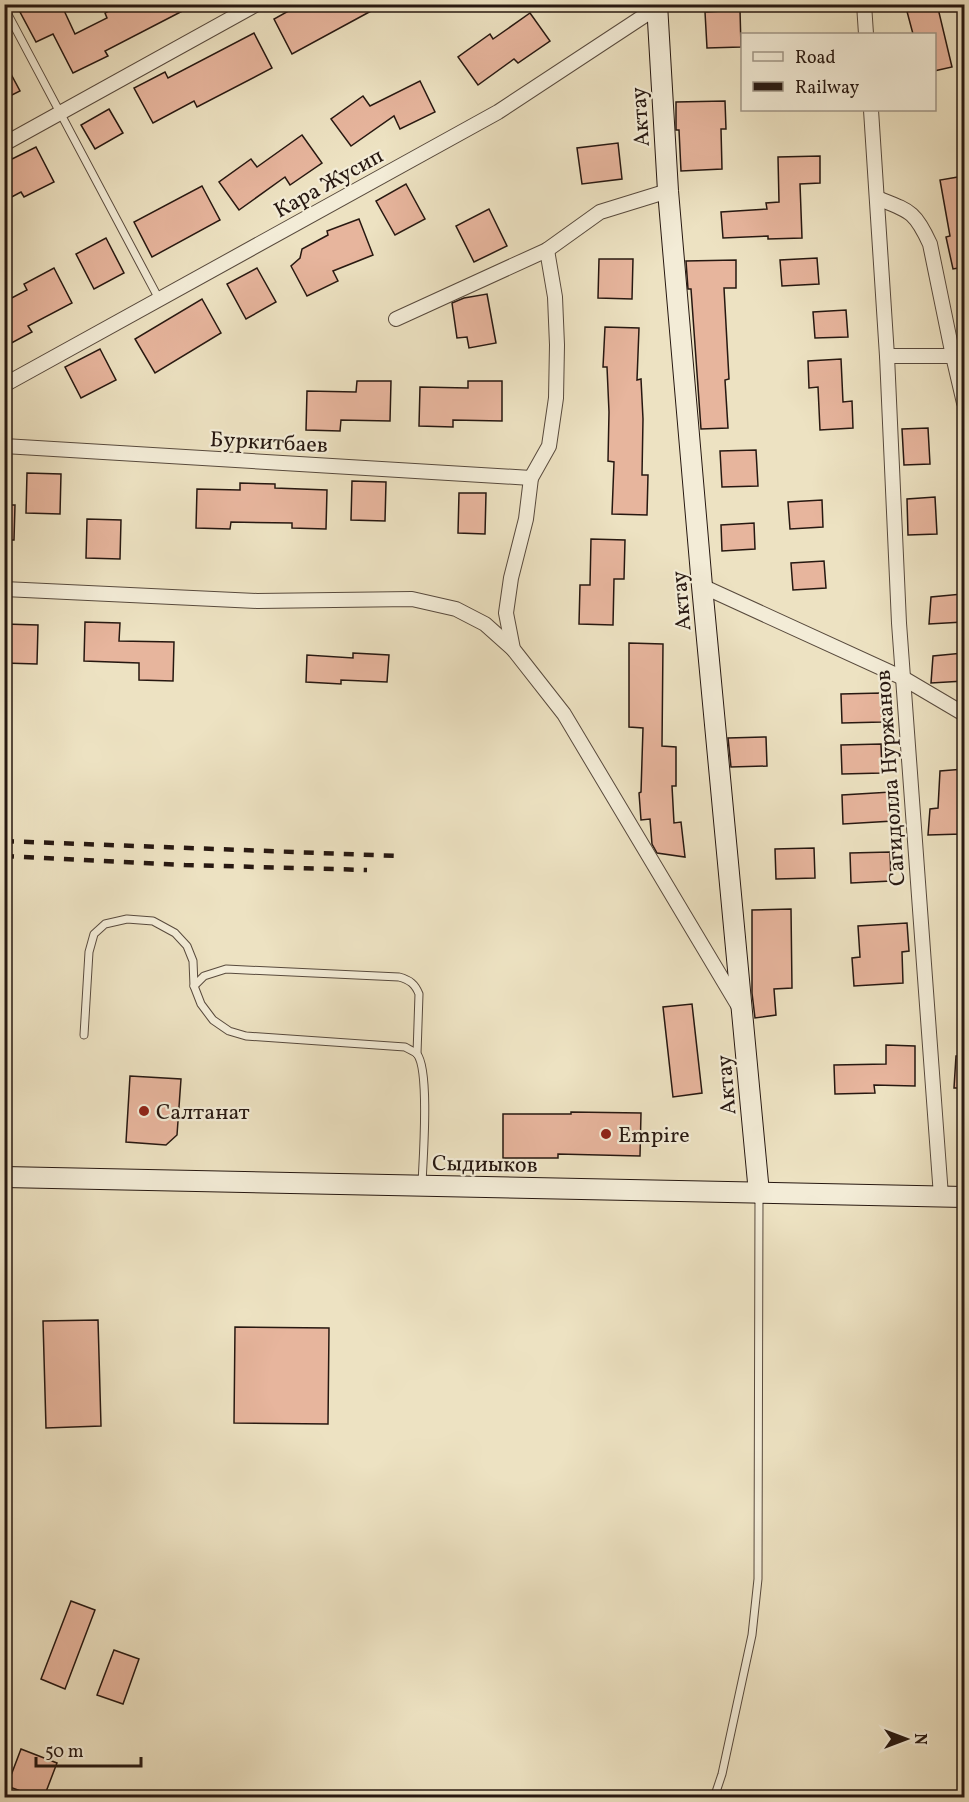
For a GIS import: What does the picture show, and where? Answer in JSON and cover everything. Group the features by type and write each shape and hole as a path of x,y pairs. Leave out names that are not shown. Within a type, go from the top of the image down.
{"street":[{"path":"4,144 257,4"},
{"path":"864,4 866,33"},
{"name":"Актау","path":"659,6 668,191 759,1193"},
{"name":"Кара Жусип","path":"4,385 498,112 659,6"},
{"name":"Сагидолла Нуржанов","path":"871,111 887,356 903,678 941,1196"},
{"path":"396,319 547,250 600,212 668,191"},
{"path":"877,198 901,207 915,216 930,244 964,403"},
{"path":"513,649 506,613 511,578 526,519 531,478 549,446 556,398 555,297 547,250"},
{"path":"887,356 953,356"},
{"name":"Буркитбаев","path":"4,446 531,478"},
{"path":"702,585 903,678 964,714"},
{"path":"4,589 257,601 412,599 456,609 485,624 513,649 564,714 742,1012"},
{"name":"Сыдиыков","path":"4,1177 964,1197"}],"lane":[{"path":"4,7 159,299"},
{"path":"84,1035 89,952 94,934 105,924 127,919 153,921 175,933 187,946 193,961 194,986 201,1004 213,1020 229,1031 246,1036 405,1047 417,1053"},
{"path":"194,986 204,976 226,969 399,977 416,986 419,994 417,1053 422,1066 424,1087 422,1186"},
{"path":"714,1797 722,1774 752,1635 758,1579 759,1193"}],"building":[{"path":"35,4 61,4 75,34 107,18 105,13 121,4 196,4 105,51 108,56 73,73 53,34 36,42 20,12"},
{"path":"301,4 384,4 292,54 274,19"},
{"path":"905,4 937,4 952,67 936,71 936,33 913,33"},
{"path":"740,10 741,47 707,48 705,12"},
{"path":"530,13 550,41 518,63 514,59 478,85 458,57 490,34 493,39"},
{"path":"254,33 272,68 197,107 194,101 153,123 134,88 165,72 168,78"},
{"path":"4,61 20,91 4,99"},
{"path":"420,81 435,112 400,129 394,116 351,146 331,119 363,96 370,106"},
{"path":"725,101 726,129 721,129 722,169 681,171 679,130 676,130 676,102"},
{"path":"109,109 123,133 95,149 81,125"},
{"path":"302,135 322,163 290,185 285,177 239,210 219,182 251,159 257,167"},
{"path":"618,143 622,179 582,184 577,148"},
{"path":"36,147 54,182 24,197 21,192 4,201 4,163"},
{"path":"820,156 820,183 800,184 802,238 768,239 768,236 723,238 721,212 767,209 766,203 779,202 778,157"},
{"path":"964,176 964,267 953,269 946,237 950,236 940,180"},
{"path":"406,184 425,219 395,235 376,201"},
{"path":"202,186 220,220 152,257 134,222"},
{"path":"489,209 507,246 474,262 456,226"},
{"path":"359,219 373,255 333,271 338,281 307,296 291,266 300,258 302,249 328,235 327,231"},
{"path":"106,238 124,273 94,289 76,254"},
{"path":"817,258 819,284 782,286 780,260"},
{"path":"599,259 633,259 632,299 598,298"},
{"path":"736,260 736,288 724,288 729,379 725,380 728,428 701,429 691,289 688,289 686,261"},
{"path":"54,268 72,303 28,326 32,332 4,347 4,302 27,290 24,284"},
{"path":"257,268 276,302 246,319 227,284"},
{"path":"487,294 496,343 469,348 467,337 457,338 452,303 464,298"},
{"path":"202,299 221,333 155,373 135,339"},
{"path":"846,310 848,337 815,338 813,312"},
{"path":"605,327 639,328 637,380 641,379 642,475 648,475 647,515 612,514 614,462 608,461 607,367 603,367"},
{"path":"100,349 116,380 81,398 65,367"},
{"path":"841,359 843,402 852,401 853,428 820,430 818,387 809,388 808,361"},
{"path":"357,381 391,381 390,421 341,420 340,431 306,430 307,391 356,392"},
{"path":"468,381 502,381 502,421 453,420 453,427 419,426 420,387 468,388"},
{"path":"928,428 930,464 904,465 902,429"},
{"path":"756,450 758,486 722,487 720,451"},
{"path":"27,473 61,474 60,514 26,513"},
{"path":"352,481 386,482 385,521 351,520"},
{"path":"240,483 275,484 275,488 327,490 326,529 292,528 292,523 231,522 230,529 196,528 197,489 240,490"},
{"path":"459,493 486,493 485,534 458,533"},
{"path":"935,497 937,534 908,535 907,499"},
{"path":"822,500 823,527 790,529 788,502"},
{"path":"4,505 15,505 14,540 4,540"},
{"path":"87,519 121,520 120,559 86,558"},
{"path":"754,523 755,549 722,551 721,525"},
{"path":"591,539 625,540 624,579 614,579 613,625 579,624 580,585 590,585"},
{"path":"824,561 826,588 793,590 791,563"},
{"path":"962,594 963,622 929,624 931,597"},
{"path":"85,622 120,623 119,641 174,642 173,681 139,680 139,663 84,661"},
{"path":"4,624 38,625 37,664 4,663"},
{"path":"629,643 663,644 662,746 676,747 676,786 672,786 674,823 681,822 685,857 657,853 652,844 650,819 641,820 639,793 641,792 643,728 629,727"},
{"path":"353,653 389,655 387,682 341,680 341,684 306,682 307,655 353,658"},
{"path":"963,653 964,681 931,683 933,656"},
{"path":"881,693 882,722 842,723 841,694"},
{"path":"766,737 767,766 731,767 728,738"},
{"path":"881,744 882,773 842,774 841,745"},
{"path":"964,769 964,797 960,797 962,834 928,835 930,809 938,808 940,771"},
{"path":"891,792 893,821 843,824 842,795"},
{"path":"814,848 815,878 776,879 775,849"},
{"path":"890,852 891,881 851,883 850,853"},
{"path":"791,909 792,988 774,989 776,1015 755,1018 752,993 752,910"},
{"path":"907,923 909,951 902,952 903,983 854,986 852,958 860,957 858,926"},
{"path":"692,1004 702,1093 673,1097 663,1007"},
{"path":"886,1045 915,1046 915,1086 874,1085 875,1093 835,1094 834,1065 886,1064"},
{"path":"956,1056 964,1056 964,1088 954,1088"},
{"path":"130,1076 181,1079 177,1135 166,1145 126,1142"},
{"path":"571,1112 641,1113 640,1156 558,1154 558,1158 503,1158 503,1114 571,1114"},
{"path":"98,1320 101,1426 46,1428 43,1321"},
{"path":"235,1327 329,1328 328,1424 234,1423"},
{"path":"71,1601 95,1610 65,1689 41,1679"},
{"path":"114,1650 139,1659 123,1704 97,1695"},
{"path":"21,1749 57,1763 44,1797 37,1797 7,1786"}],"railway":[{"path":"4,841 399,856"},
{"path":"4,856 185,865 367,870"},
{"path":"4,1795 11,1798"}],"place":[{"name":"Салтанат","path":"144,1111"},
{"name":"Empire","path":"606,1134"}]}
